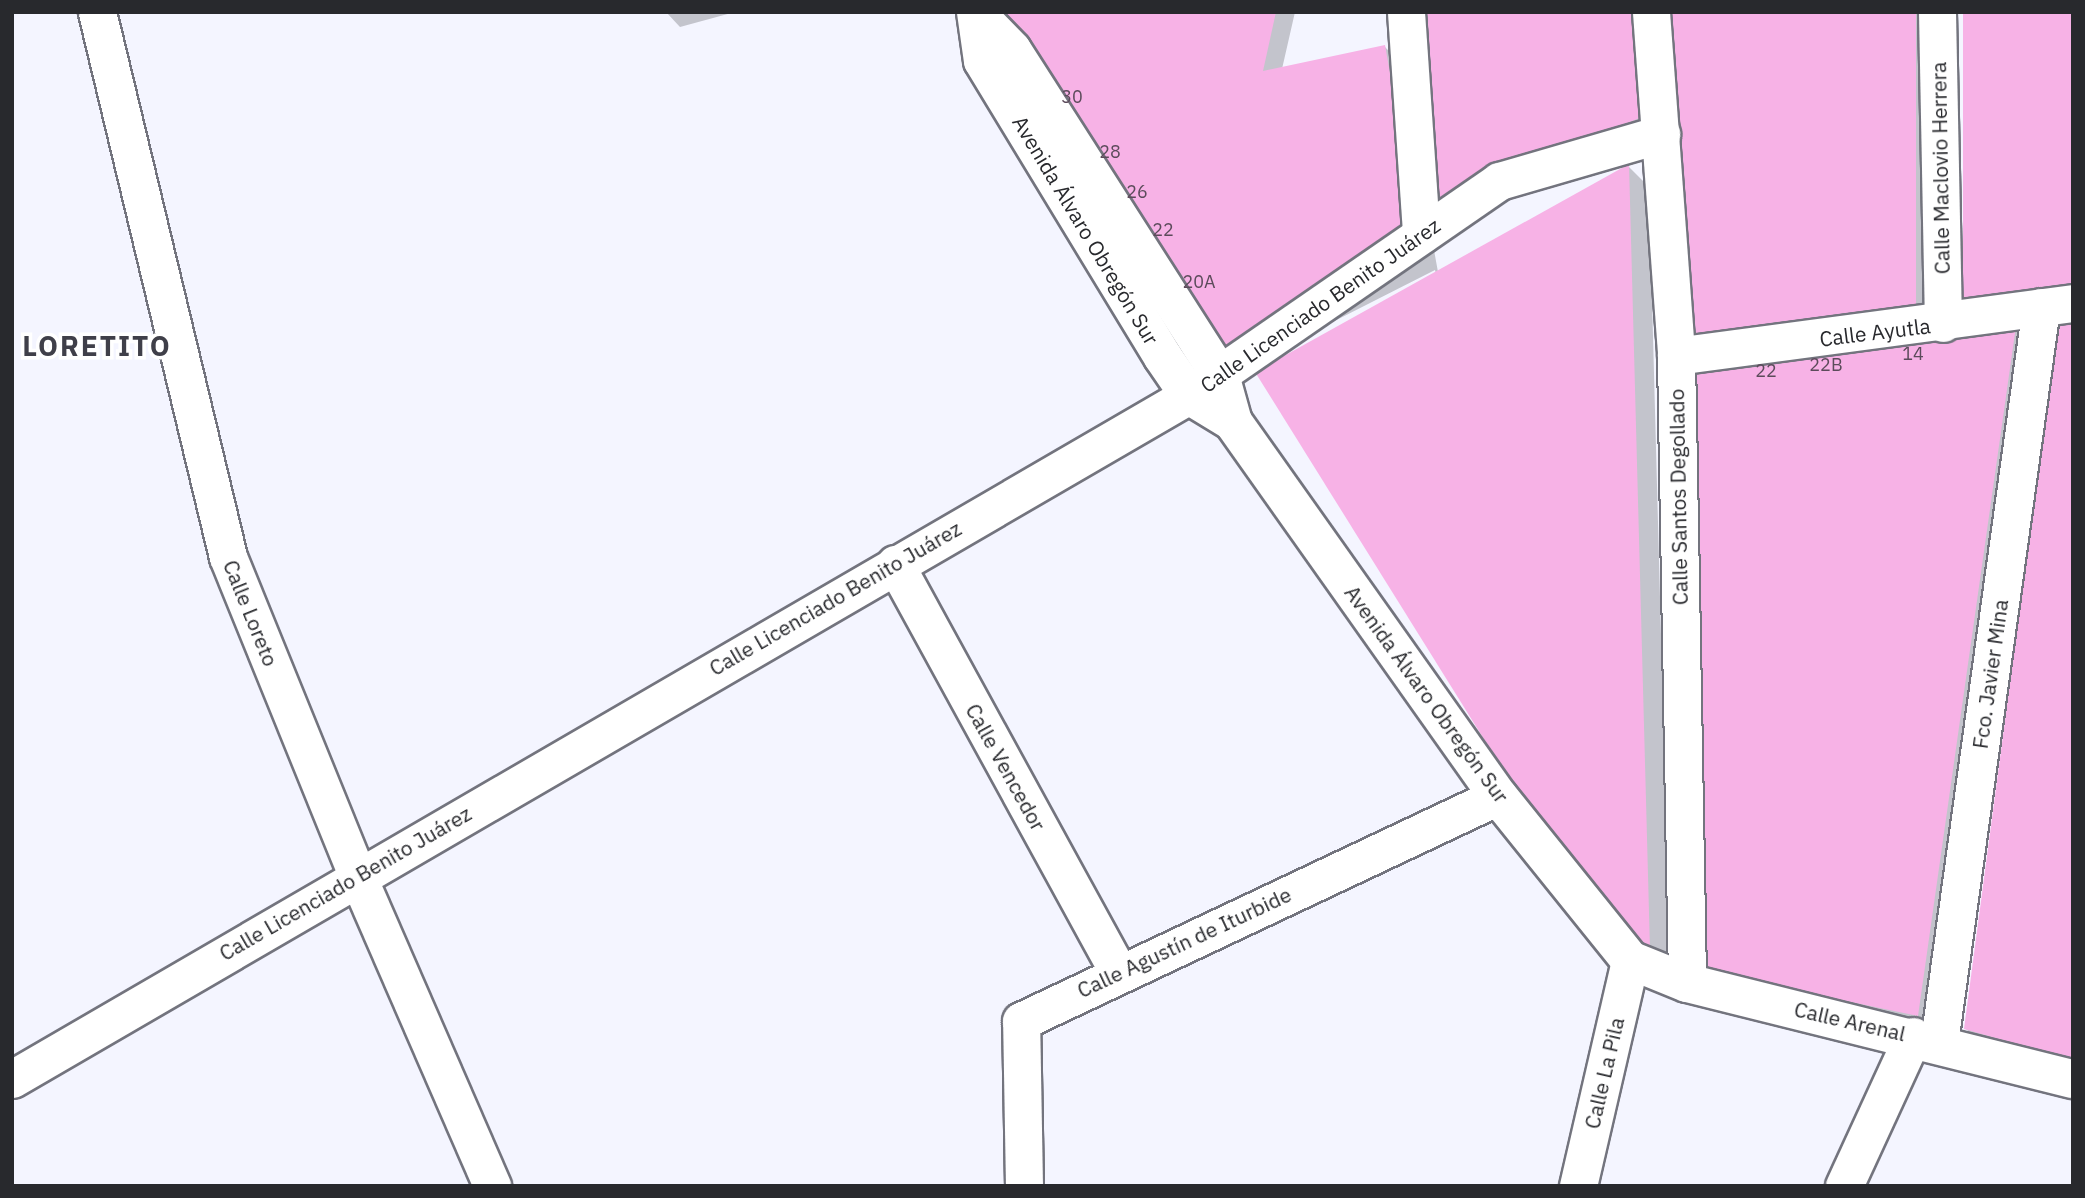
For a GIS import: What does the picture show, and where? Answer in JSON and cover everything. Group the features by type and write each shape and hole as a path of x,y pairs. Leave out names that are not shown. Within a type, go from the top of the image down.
{"street":[{"name":"Calle Loreto","path":"97,12 228,557 357,875 492,1186"},
{"path":"1406,12 1421,234"},
{"name":"Calle Santos Degollado","path":"1651,12 1676,356 1687,983"},
{"name":"Calle Maclovio Herrera","path":"1937,12 1943,323"},
{"name":"Avenida Álvaro Obregón Sur","path":"976,13 1012,50 1205,385 1498,796 1630,960"},
{"name":"Calle Licenciado Benito Juárez","path":"12,1079 357,875 1205,385 1499,181 1661,134"},
{"name":"Calle Ayutla","path":"1676,356 1943,323 2057,305"},
{"name":"Fco. Javier Mina","path":"1844,1186 1926,1039 2057,305"},
{"name":"Calle Vencedor","path":"895,564 1118,971"},
{"name":"Calle Agustín de Iturbide","path":"1024,1186 1021,1021 1118,971 1498,796"},
{"name":"Calle Arenal","path":"1630,960 1687,983 1926,1039 2073,1079"},
{"name":"Calle La Pila","path":"1578,1186 1630,960"}],"building":[{"path":"995,12 1276,12 1263,71 1385,45 1422,253 1219,356"},
{"path":"1418,12 1632,12 1644,116 1433,207"},
{"path":"1664,12 1916,12 1916,335 1664,335"},
{"path":"1963,12 2073,12 2073,304 1963,304"},
{"path":"1629,164 1650,950 1588,906 1255,372"},
{"path":"2073,320 2073,1060 1964,1029 2058,322"},
{"path":"2016,326 1918,1016 1702,971 1690,368"}],"district":[{"name":"LORETITO","path":"97,346"}]}
